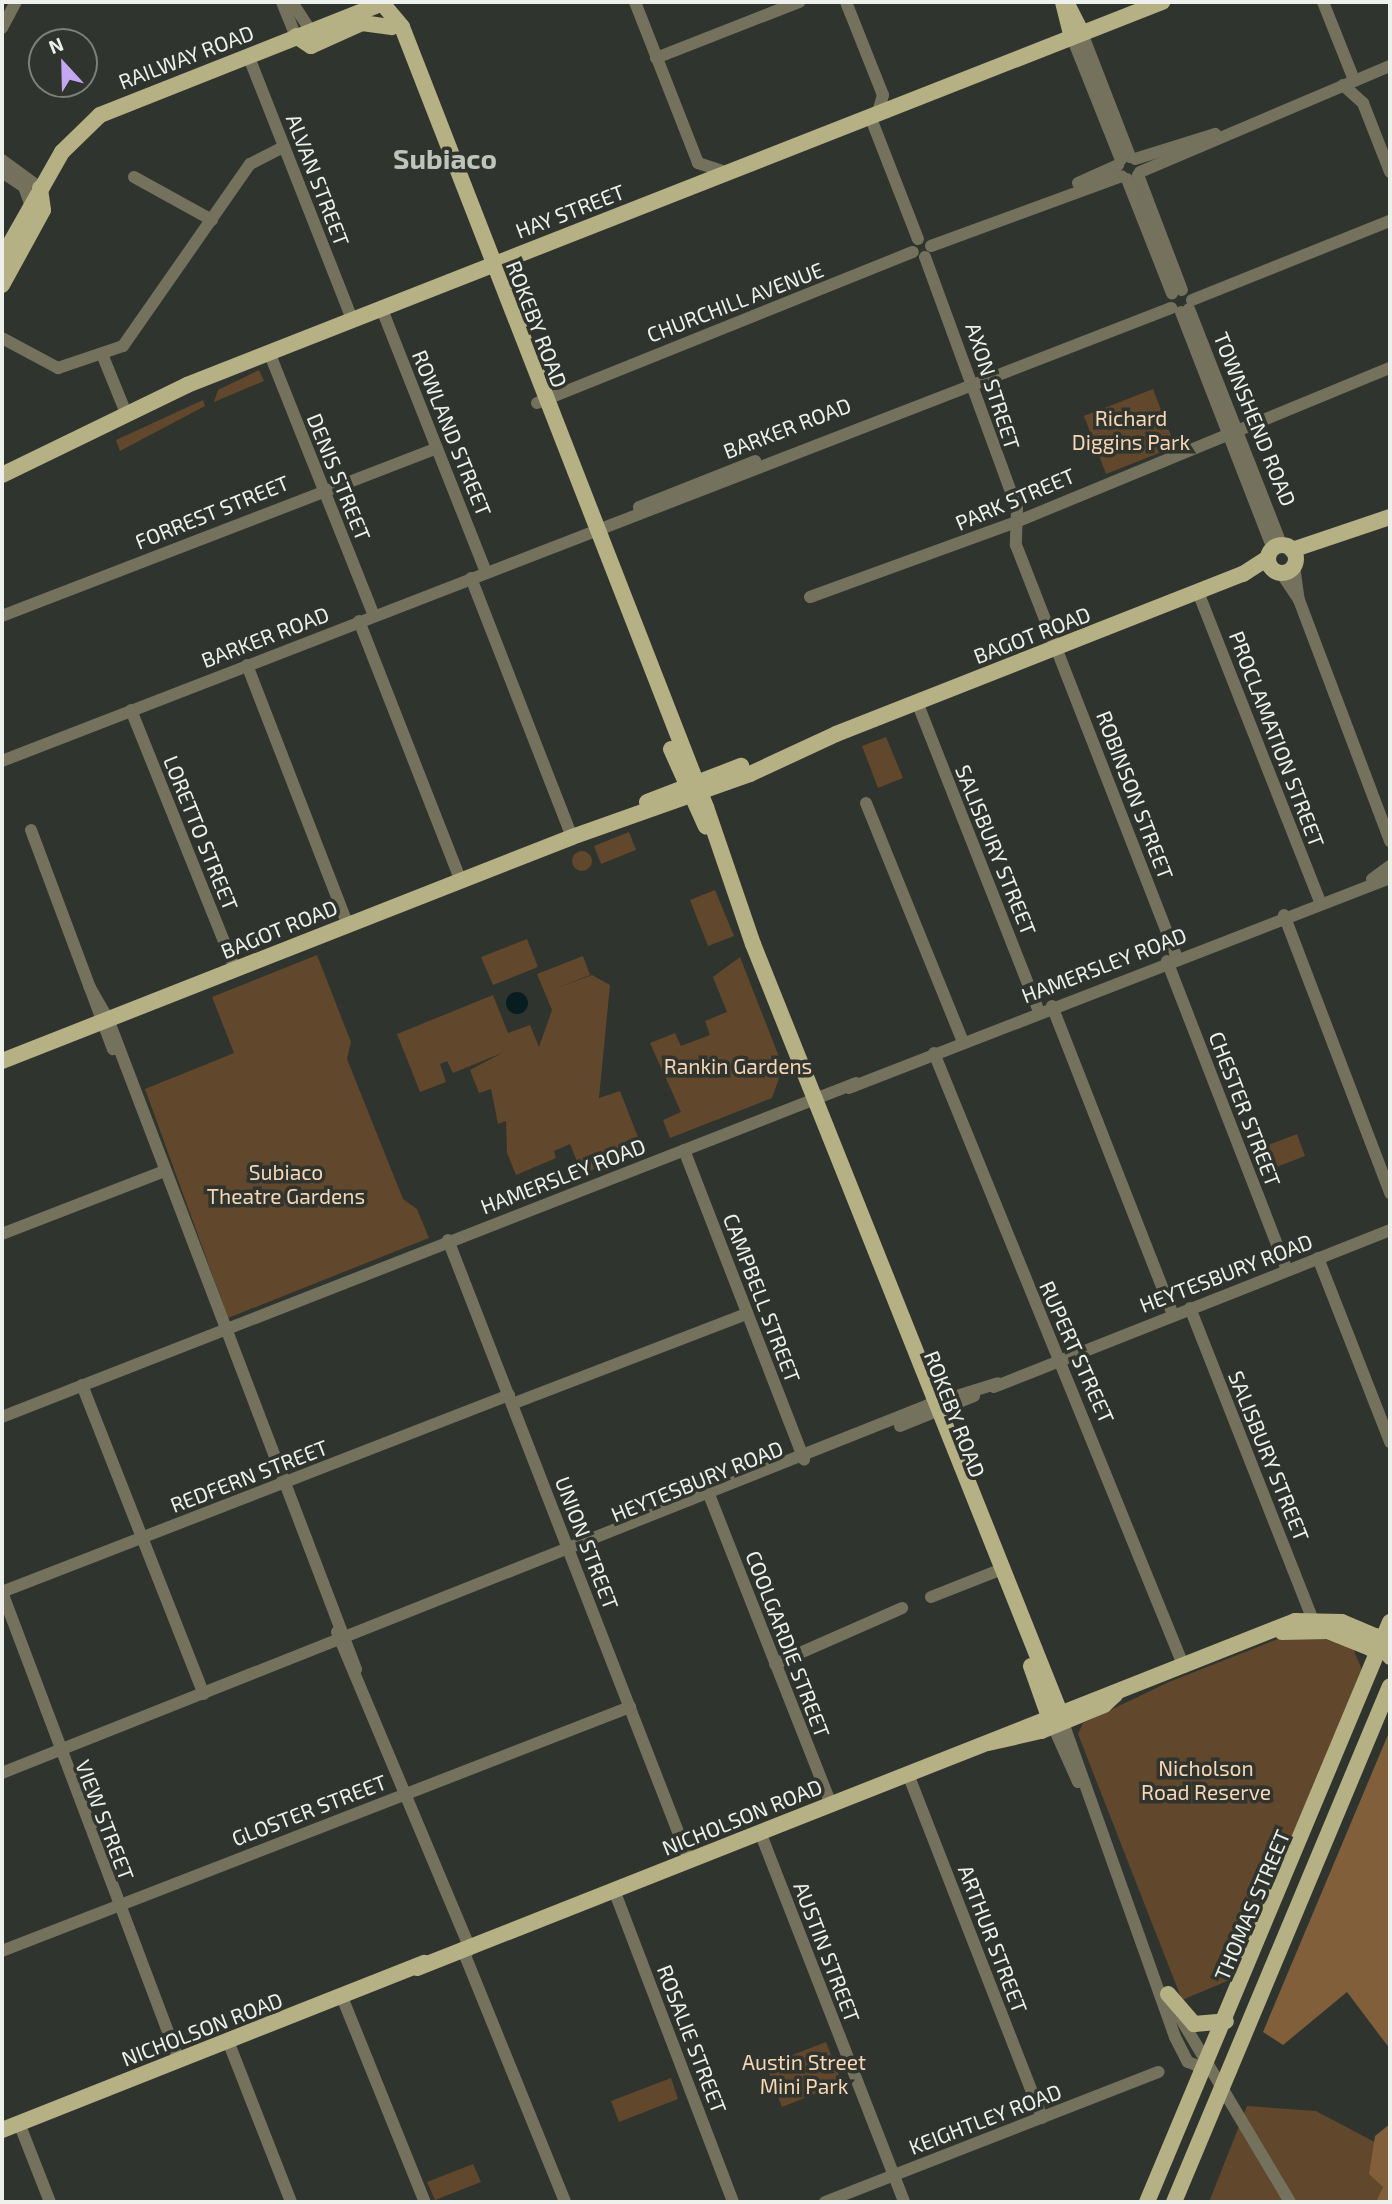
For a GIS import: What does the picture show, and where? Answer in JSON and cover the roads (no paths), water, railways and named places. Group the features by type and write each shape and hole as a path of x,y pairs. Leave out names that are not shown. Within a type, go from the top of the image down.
{"main road":[{"name":"RAILWAY ROAD","path":"2,258 40,188 73,138 100,115 383,2"},
{"name":"ROKEBY ROAD","path":"383,2 1056,1718"},
{"name":"ROKEBY ROAD","path":"383,2 402,27 487,266"},
{"name":"TOWNSHEND ROAD","path":"1065,2 1077,35"},
{"name":"HAY STREET","path":"2,475 36,461 126,414 269,352 1162,2"},
{"path":"303,33 311,46 362,23 392,27"},
{"path":"2,285 43,210 40,188"},
{"path":"2,486 36,461"},
{"name":"BAGOT ROAD","path":"2,1061 1390,517"},
{"path":"1312,1617 1342,1622 1387,1647"},
{"name":"NICHOLSON ROAD","path":"2,2130 1312,1617"},
{"name":"THOMAS STREET","path":"1147,2202 1387,1647 1390,1622"},
{"name":"NICHOLSON ROAD","path":"1266,1635 1319,1630 1370,1648 1387,1647"},
{"name":"THOMAS STREET","path":"1174,2202 1390,1686"},
{"path":"1168,1994 1194,2024 1226,2021"}],"street":[{"path":"2,27 16,2"},
{"path":"282,2 303,33"},
{"path":"292,2 303,33"},
{"path":"635,2 698,163 726,172"},
{"path":"656,58 799,2"},
{"path":"846,2 883,95 874,114 923,252"},
{"path":"1323,2 1349,83 1363,103 1390,172"},
{"name":"TOWNSHEND ROAD","path":"1077,35 1388,826 1390,841"},
{"name":"ALVAN STREET","path":"248,55 352,319"},
{"name":"CHURCHILL AVENUE","path":"539,399 923,252 1070,190 1390,66"},
{"path":"1363,103 1368,75"},
{"path":"2,338 58,368 102,354 131,339 254,160 284,147"},
{"path":"2,160 28,174 40,188"},
{"path":"2,172 24,187 31,206"},
{"path":"28,174 50,172"},
{"path":"134,177 212,220"},
{"name":"BARKER ROAD","path":"2,761 1384,222 1390,215"},
{"name":"AXON STREET","path":"923,252 972,374 970,383 1016,522 1016,545 1056,648"},
{"name":"ROWLAND STREET","path":"382,307 486,572"},
{"name":"DENIS STREET","path":"269,352 374,616"},
{"path":"102,354 126,414"},
{"name":"PARK STREET","path":"810,597 1016,522 1232,430 1390,368"},
{"name":"FORREST STREET","path":"2,617 437,448"},
{"path":"471,578 572,837"},
{"name":"PROCLAMATION STREET","path":"1198,592 1320,901"},
{"path":"359,621 461,881"},
{"name":"ROBINSON STREET","path":"1056,648 1172,959"},
{"path":"247,665 348,925"},
{"name":"SALISBURY STREET","path":"917,702 1039,1012"},
{"name":"LORETTO STREET","path":"131,710 236,969"},
{"path":"866,803 963,1042"},
{"path":"30,830 565,2202"},
{"name":"HAMERSLEY ROAD","path":"1366,883 1390,866"},
{"name":"HAMERSLEY ROAD","path":"2,1417 1283,915 1366,883 1390,878"},
{"path":"1283,915 1390,1193"},
{"name":"CHESTER STREET","path":"1172,959 1287,1270"},
{"path":"1052,1006 1173,1315"},
{"name":"RUPERT STREET","path":"934,1053 1184,1667"},
{"name":"CAMPBELL STREET","path":"684,1150 804,1460"},
{"path":"2,1234 162,1172"},
{"name":"HEYTESBURY ROAD","path":"60,1751 1390,1230"},
{"name":"UNION STREET","path":"449,1240 690,1860"},
{"path":"1318,1258 1390,1442"},
{"name":"SALISBURY STREET","path":"1190,1308 1312,1617"},
{"name":"REDFERN STREET","path":"2,1592 283,1484 747,1314"},
{"path":"82,1385 204,1693"},
{"name":"COOLGARDIE STREET","path":"710,1497 831,1804"},
{"path":"931,1597 998,1570"},
{"name":"VIEW STREET","path":"2,1592 118,1906 179,2061"},
{"path":"775,1664 902,1608"},
{"name":"GLOSTER STREET","path":"2,1951 630,1707"},
{"name":"ROKEBY ROAD","path":"1056,1718 1156,1975 1182,2052 1193,2066 1206,2069"},
{"name":"ARTHUR STREET","path":"908,1774 1042,2118"},
{"name":"AUSTIN STREET","path":"760,1832 904,2202"},
{"name":"ROSALIE STREET","path":"614,1890 733,2202"},
{"name":"ROKEBY ROAD","path":"1156,1975 1206,2069 1290,2202"},
{"path":"342,1997 425,2202"},
{"path":"228,2041 291,2202"},
{"name":"KEIGHTLEY ROAD","path":"825,2202 1159,2073"},
{"path":"19,2123 50,2202"}],"water":[{"path":"517,992 527,999 528,1003 521,1013 517,1014 507,1007 506,1003 513,993"}],"district":[{"name":"Subiaco","path":"445,158"}],"park label":[{"name":"Richard Diggins Park","path":"1131,430"},
{"name":"Rankin Gardens","path":"738,1066"},
{"name":"Subiaco Theatre Gardens","path":"286,1184"},
{"name":"Nicholson Road Reserve","path":"1206,1780"},
{"name":"Austin Street Mini Park","path":"804,2074"}]}
